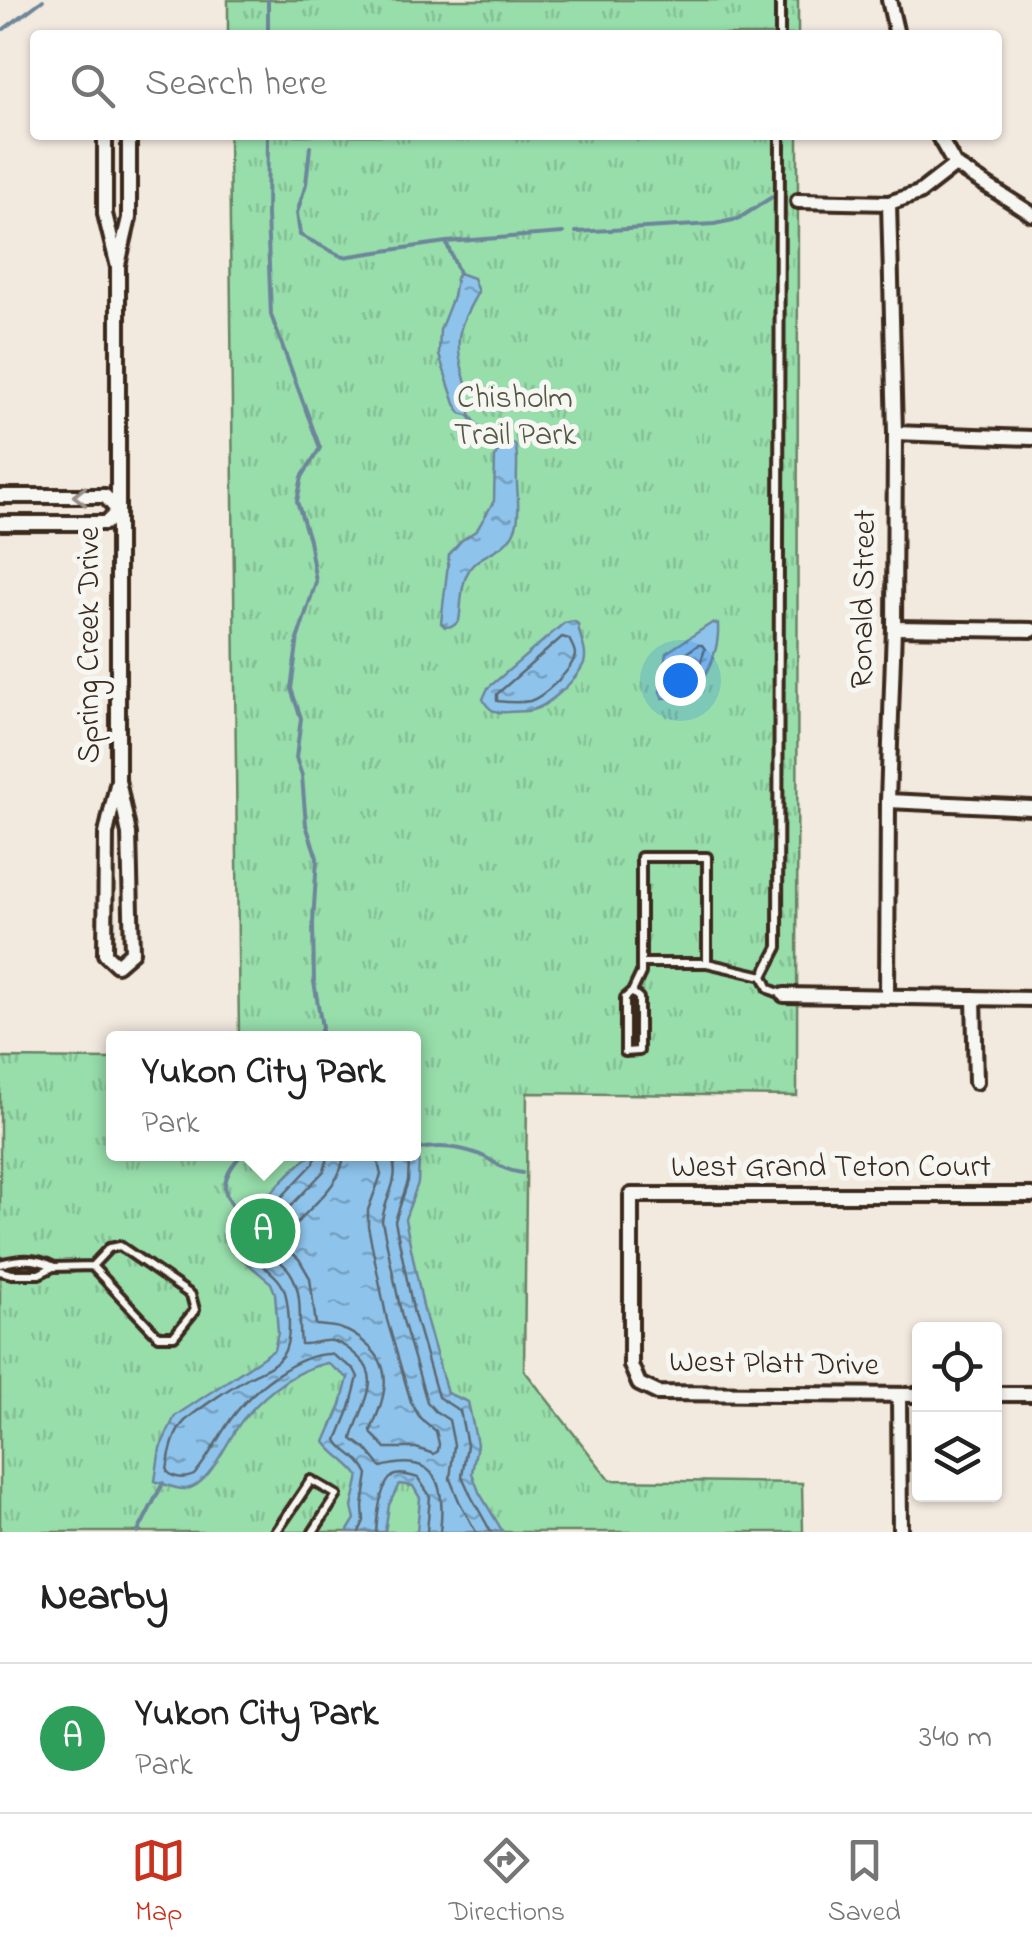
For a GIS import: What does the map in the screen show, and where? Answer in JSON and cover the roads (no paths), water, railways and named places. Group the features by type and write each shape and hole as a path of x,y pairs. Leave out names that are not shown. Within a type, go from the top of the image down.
{"street":[{"path":"889,0 896,30"},
{"name":"Spring Creek Drive","path":"105,140 105,214 118,268"},
{"name":"Spring Creek Drive","path":"118,780 106,834 106,954 117,965 132,952 129,834 118,780 118,268 129,218 129,140"},
{"path":"941,140 954,166 1032,214"},
{"path":"798,201 889,202 919,193 954,166"},
{"name":"Ronald Street","path":"886,997 896,433 889,202"},
{"path":"896,433 1032,438"},
{"name":"Spring Creek Drive","path":"0,496 106,496 118,510"},
{"name":"Spring Creek Drive","path":"0,523 106,523 118,510"},
{"path":"894,628 1032,630"},
{"path":"888,801 1032,808"},
{"path":"784,995 1032,999"},
{"path":"974,998 976,1082"},
{"name":"West Grand Teton Court","path":"630,1195 1032,1196"},
{"name":"West Platt Drive","path":"630,1195 631,1365 639,1384 658,1393 912,1395"},
{"path":"1002,1394 1032,1394"},
{"path":"898,1395 900,1532"}],"lane":[{"path":"780,0 780,30"},
{"path":"763,976 778,947 780,140"},
{"path":"632,992 639,998 639,1052 624,1052 625,998 641,973 642,962 641,858 707,857 707,963"},
{"path":"642,962 707,963 763,976"},
{"path":"763,976 769,988 784,995"},
{"path":"0,1267 12,1274 39,1274 53,1267 92,1266 109,1248 120,1246 191,1296 195,1310 174,1336 158,1336 92,1266"},
{"path":"0,1267 14,1260 40,1260 53,1267"},
{"path":"276,1532 311,1480 337,1495 313,1532"}],"water":[{"path":"459,273 473,278 478,292 459,339 470,416 461,413 455,404 439,355 440,330"},
{"path":"502,443 515,444 517,454 517,524 504,544 471,567 463,586 459,621 445,627 441,623 449,555 477,530 494,501 495,457"},
{"path":"574,621 585,658 562,691 529,711 499,712 488,706 483,699 488,688 564,623"},
{"path":"712,623 718,624 717,644 702,681 690,697 663,698 660,692 666,653"},
{"path":"304,1161 419,1161 418,1183 405,1219 424,1311 447,1393 468,1402 477,1444 472,1473 503,1532 417,1532 420,1498 413,1486 399,1484 389,1505 385,1532 347,1532 355,1519 352,1507 359,1476 325,1442 348,1378 327,1363 292,1377 262,1400 244,1418 211,1470 195,1486 179,1489 155,1481 160,1448 175,1416 274,1350 278,1333 275,1293 271,1283 241,1258 235,1243 258,1208"}],"waterway":[{"path":"4,29 43,0"},
{"path":"268,0 268,30"},
{"path":"268,140 271,315 320,448 302,477 297,501 316,582 298,637 291,689 301,718 296,758 302,776 306,825 317,858 314,982 321,1031"},
{"path":"310,147 306,184 297,213 300,235 343,257 446,242 563,233"},
{"path":"576,232 714,224 738,219 775,195"},
{"path":"446,242 459,273"},
{"path":"470,416 500,449"},
{"path":"421,1149 462,1149 522,1173"},
{"path":"236,1161 228,1174 225,1190 233,1206 250,1224"},
{"path":"138,1532 163,1483"}],"place":[{"name":"Yukon City Park","path":"263,1231"}],"park label":[{"name":"Chisholm Trail Park","path":"515,418"}]}
